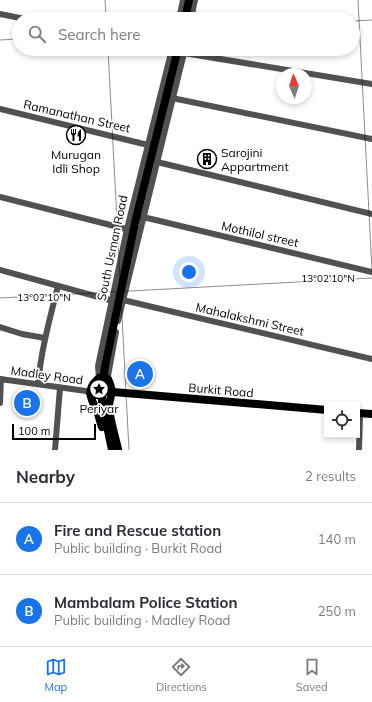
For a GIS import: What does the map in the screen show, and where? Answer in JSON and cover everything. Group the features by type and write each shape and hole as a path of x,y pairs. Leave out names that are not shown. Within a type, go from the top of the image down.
{"main road":[{"path":"186,12 189,0"},
{"path":"98,366 101,364 107,340 140,186 145,182 178,56"},
{"path":"160,148 159,144 179,56"},
{"name":"South Usman Road","path":"112,450 102,402 102,388 105,366 145,182"},
{"path":"108,379 104,377 99,378 92,388 91,394 92,403 96,409 109,450"},
{"name":"South Usman Road","path":"108,379 113,392"},
{"path":"113,392 109,408 118,450"},
{"name":"Burkit Road","path":"113,392 324,410"},
{"path":"96,409 109,408"},
{"path":"360,413 372,414"}],"street":[{"path":"180,12 183,0"},
{"path":"192,12 195,0"},
{"path":"0,14 12,16"},
{"name":"South Usman Road","path":"99,378 98,366 113,301 127,229 148,145 178,56"},
{"name":"South Usman Road","path":"108,379 108,372 123,300 136,254 143,217 172,98 179,56"},
{"path":"214,56 372,84"},
{"path":"172,98 372,139"},
{"name":"Ramanathan Street","path":"0,110 148,145"},
{"path":"157,162 372,214"},
{"path":"0,197 140,232"},
{"name":"Mothilol street","path":"143,217 372,272"},
{"path":"0,270 113,301"},
{"path":"38,384 44,338 58,286"},
{"name":"Mahalakshmi Street","path":"123,300 372,359"},
{"path":"0,327 22,334 44,338"},
{"path":"0,403 1,379"},
{"name":"Madley Road","path":"1,379 86,391 91,394"},
{"path":"55,450 60,388"},
{"path":"359,438 359,450"}],"place":[{"name":"Murugan Idli Shop","path":"76,135"},
{"name":"Sarojini Appartment","path":"207,159"},
{"name":"Fire and Rescue station","path":"140,374"},
{"name":"Periyar","path":"99,389"},
{"name":"Mambalam Police Station","path":"27,403"}]}
